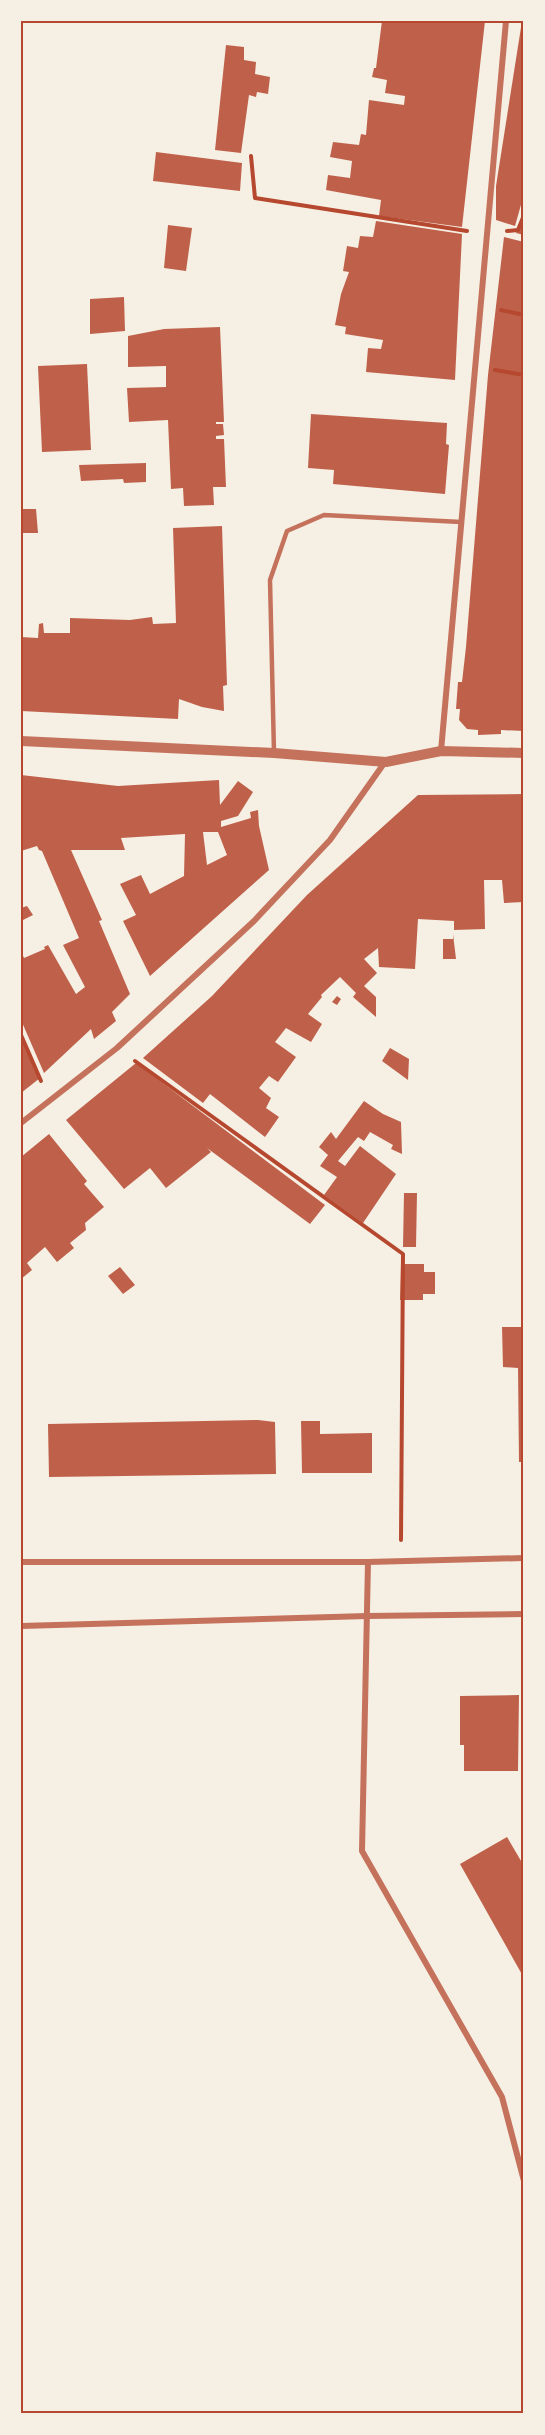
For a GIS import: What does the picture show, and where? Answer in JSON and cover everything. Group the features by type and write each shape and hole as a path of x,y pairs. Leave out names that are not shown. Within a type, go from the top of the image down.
{"street":[{"path":"441,751 506,21"},
{"path":"21,741 274,753 386,762 441,751 524,753"},
{"path":"21,1123 117,1048 262,912 330,840 386,762"},
{"path":"21,1562 368,1562 524,1558"},
{"path":"368,1562 362,1851 502,2097 524,2181"},
{"path":"21,1626 524,1614"}],"lane":[{"path":"274,753 270,580 287,531 324,515 462,522"}],"path":[{"path":"251,156 255,198 487,234"},
{"path":"21,1035 40,1077 47,1103"},
{"path":"117,1048 403,1254 401,1561"}],"building":[{"path":"382,21 485,21 462,227 379,216 381,200 326,190 328,175 350,178 352,161 330,157 333,142 359,145 361,134 366,135 369,100 404,105 405,96 385,93 387,80 372,77 374,68 376,68"},
{"path":"522,21 524,21 524,194 515,226 496,220 496,186"},
{"path":"226,45 244,47 244,60 256,62 255,74 270,77 268,94 257,92 256,97 249,95 241,153 215,150"},
{"path":"156,152 242,163 240,191 153,181"},
{"path":"524,211 524,235 516,233"},
{"path":"376,221 462,234 455,380 366,372 368,348 381,349 383,340 345,334 346,327 335,325 341,294 349,272 343,271 347,246 358,248 360,236 373,237"},
{"path":"168,225 192,228 186,271 164,268"},
{"path":"504,237 524,242 524,731 501,730 501,734 478,735 478,730 467,729 459,720 460,709 456,709 458,682 462,682 466,647 488,375"},
{"path":"124,297 125,331 90,334 90,299"},
{"path":"220,327 224,422 216,422 216,424 223,424 224,435 216,436 216,439 224,439 226,487 213,487 214,505 184,506 183,488 171,489 168,420 129,422 127,388 166,387 166,366 128,367 128,336 164,329"},
{"path":"87,364 91,450 42,452 38,366"},
{"path":"311,414 447,423 446,444 449,445 445,494 333,484 334,470 308,468"},
{"path":"146,463 146,482 124,483 123,479 81,481 79,465"},
{"path":"21,509 36,509 38,533 21,533"},
{"path":"222,526 227,685 223,686 224,711 202,707 179,699 178,719 21,711 21,637 38,638 39,624 43,623 44,633 70,633 70,618 130,620 152,617 153,624 176,623 173,528"},
{"path":"21,775 118,786 219,780 220,805 238,781 253,792 238,816 221,821 221,827 251,818 250,812 258,810 259,826 269,870 150,976 123,921 136,915 120,884 141,875 150,894 184,876 185,834 121,838 125,850 71,850 102,920 99,921 130,994 112,1012 116,1021 94,1039 91,1029 44,1073 21,1020 21,951 24,958 45,949 44,947 48,945 76,994 85,987 63,945 79,938 42,851 37,846 21,851","holes":["203,832 218,832 227,855 207,865"]},
{"path":"524,794 524,902 504,903 502,880 484,880 485,929 454,930 454,921 418,919 415,969 379,967 378,948 364,959 377,973 364,986 376,997 376,1017 353,997 356,993 340,977 321,995 322,997 308,1014 322,1024 311,1042 286,1028 275,1042 296,1057 278,1082 269,1076 259,1088 271,1098 266,1108 279,1117 265,1137 210,1094 203,1103 143,1058 212,996 307,895 418,795"},
{"path":"27,906 33,915 21,921 21,908"},
{"path":"453,934 456,959 443,959 443,939 453,939"},
{"path":"337,996 341,999 337,1005 332,1002"},
{"path":"21,1037 40,1078 21,1093"},
{"path":"390,1048 409,1059 408,1080 382,1061"},
{"path":"136,1063 325,1205 310,1224 207,1148 211,1152 166,1188 150,1168 124,1189 66,1120"},
{"path":"364,1101 383,1114 401,1122 402,1154 391,1149 393,1145 370,1132 364,1141 358,1137 338,1161 345,1166 360,1146 396,1174 363,1223 324,1195 337,1177 320,1166 328,1155 319,1147 331,1132 336,1139"},
{"path":"49,1134 87,1181 84,1184 104,1207 85,1223 86,1230 70,1243 74,1248 57,1262 45,1247 27,1263 32,1270 21,1279 21,1157"},
{"path":"404,1193 417,1193 416,1247 403,1247"},
{"path":"401,1264 424,1264 424,1272 435,1272 435,1294 423,1294 423,1300 400,1300"},
{"path":"120,1267 135,1285 123,1294 108,1276"},
{"path":"502,1327 524,1327 524,1462 519,1462 518,1368 503,1367"},
{"path":"258,1420 275,1422 276,1474 49,1477 48,1424"},
{"path":"301,1421 320,1421 320,1434 372,1433 372,1473 302,1473"},
{"path":"519,1695 518,1771 464,1771 464,1745 460,1745 460,1696"},
{"path":"507,1837 524,1866 524,1978 460,1864"}]}
